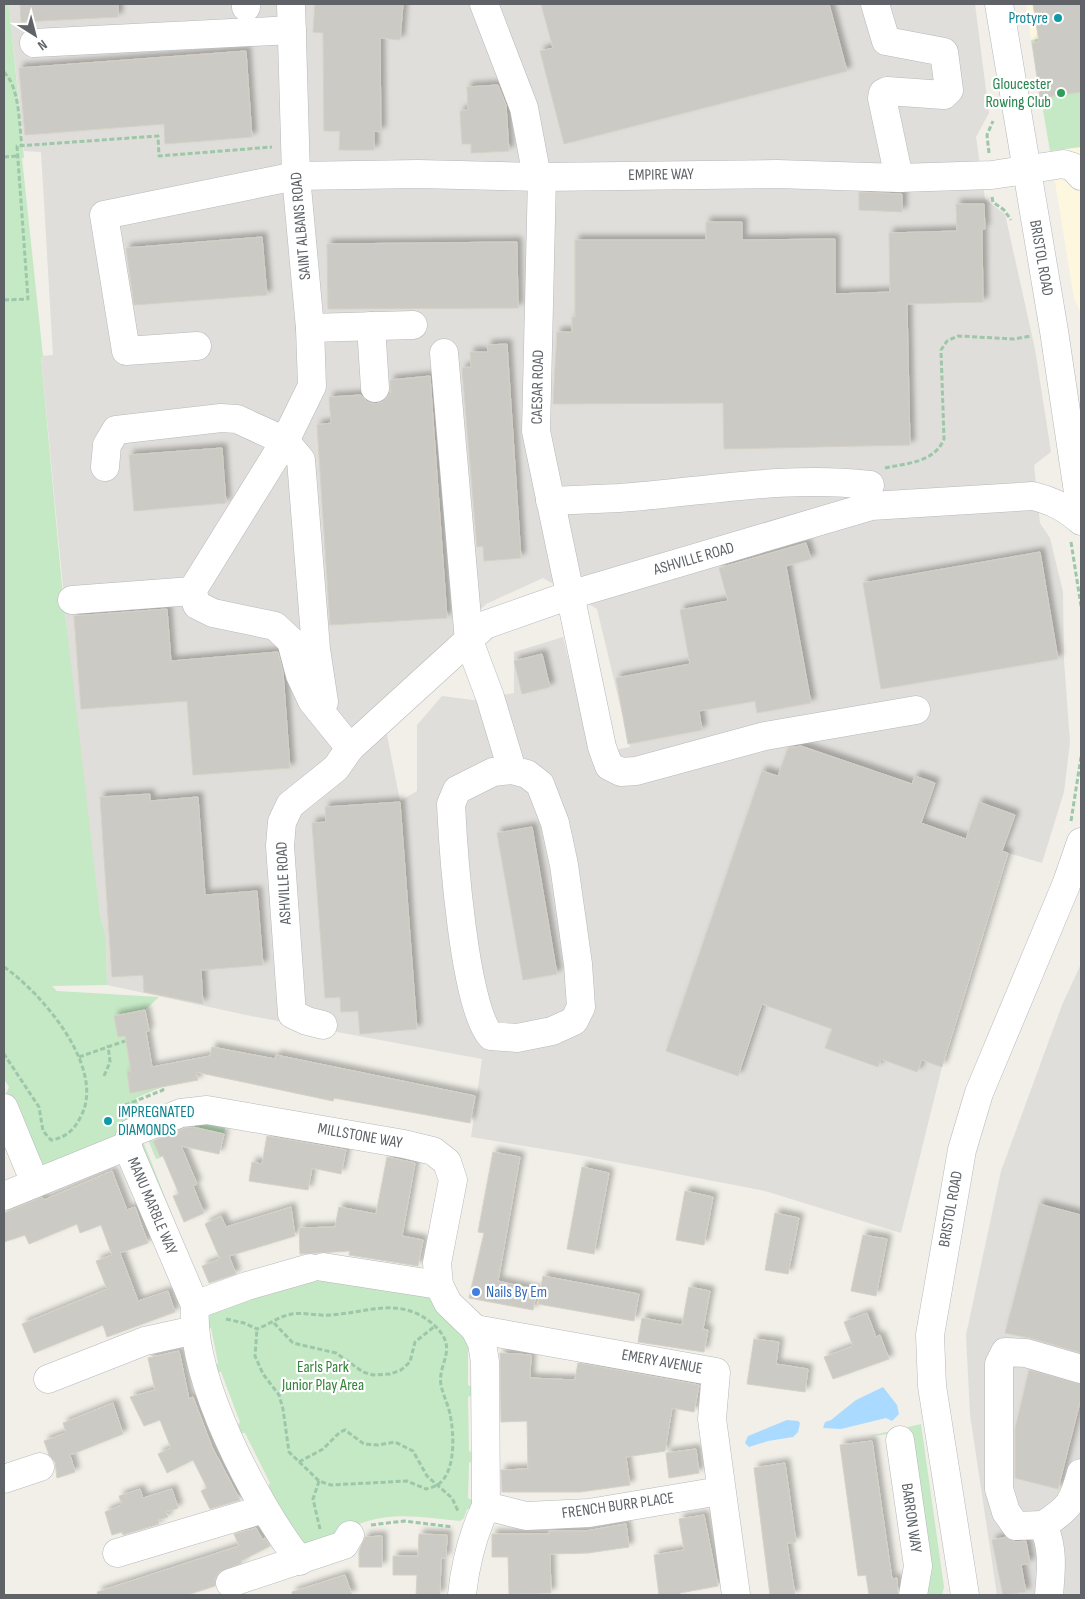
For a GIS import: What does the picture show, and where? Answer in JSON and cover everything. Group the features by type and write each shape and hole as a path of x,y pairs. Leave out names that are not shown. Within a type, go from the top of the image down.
{"street":[{"name":"CAESAR ROAD","path":"484,4 524,108 539,177 536,431 602,747 609,766 621,772 636,771 764,736 916,710"},
{"name":"BRISTOL ROAD","path":"999,4 1054,331 1075,429 1081,512"},
{"path":"878,14 886,41 944,52 949,90 944,95 887,91 883,94 882,98 899,178"},
{"path":"34,43 291,17"},
{"name":"SAINT ALBANS ROAD","path":"192,591 285,441 312,386 310,328 296,176 291,17"},
{"name":"EMPIRE WAY","path":"197,346 126,352 104,215 296,176 418,174 539,177 777,174 899,178 992,175 1063,164 1073,167 1081,176"},
{"path":"310,328 413,325"},
{"path":"371,326 375,388"},
{"path":"444,353 469,641 490,697 512,770"},
{"path":"105,467 106,445 116,430 221,418 237,419 285,441 301,460 316,649 324,702 316,706"},
{"path":"550,501 619,498 770,482 845,482 870,485"},
{"name":"ASHVILLE ROAD","path":"322,1025 292,1014 280,846 282,822 290,805 336,768 350,748 485,625 570,595 871,506 1033,496 1052,500 1066,508 1076,529"},
{"path":"72,600 192,591 198,605 213,613 275,626 291,641 300,675 316,706 350,748"},
{"path":"512,770 527,774 540,784 555,823 564,864 578,964 581,1007 574,1021 552,1031 517,1038 491,1036 485,1030 474,998 462,922 451,804 457,790 494,772 512,770"},
{"name":"BRISTOL ROAD","path":"965,1595 932,1386 930,1336 942,1257 962,1150 979,1093 1066,885 1081,842"},
{"path":"4,1108 35,1183"},
{"name":"MILLSTONE WAY","path":"127,1146 131,1133 181,1113 207,1110 404,1144 433,1151 447,1162 453,1180 437,1263 439,1285 448,1303 475,1328 482,1343 485,1362 486,1506 470,1530 462,1595"},
{"name":"MANU MARBLE WAY","path":"4,1196 127,1146 195,1318 207,1385 222,1423 264,1509 277,1531 313,1556"},
{"path":"48,1379 146,1341 195,1318 247,1286 317,1267 439,1285"},
{"name":"EMERY AVENUE","path":"475,1328 716,1372 712,1419 720,1491 736,1595"},
{"path":"1081,1369 1026,1353 1005,1352 999,1364 999,1489 1006,1512 1016,1526 1043,1525 1057,1516 1073,1501 1081,1473"},
{"name":"BARRON WAY","path":"900,1440 918,1566 913,1595"},
{"path":"4,1479 40,1468"},
{"name":"FRENCH BURR PLACE","path":"486,1506 526,1516 589,1513 720,1491"},
{"path":"116,1553 264,1509"},
{"path":"1043,1525 1050,1542 1052,1563 1048,1595"},
{"path":"230,1583 344,1545 350,1535"}],"path":[{"path":"4,72 9,77 13,90 22,146"},
{"path":"4,300 28,299 17,146 158,136 159,156 277,147"},
{"path":"4,157 17,156"},
{"path":"870,485 871,477 878,470 918,461 933,455 941,448 944,439 941,350 947,341 958,336 1014,339 1054,331"},
{"path":"1076,529 1081,606"},
{"path":"4,968 28,988 61,1026 79,1056 88,1089 83,1114 68,1134 51,1140 43,1131 39,1107 4,1054"},
{"path":"79,1056 125,1041"},
{"path":"104,1076 110,1062 108,1045"},
{"path":"118,1108 163,1090 162,1087"},
{"path":"389,1306 416,1313 436,1326 446,1343 447,1356 441,1373 441,1384 450,1414 453,1437 451,1460 445,1477 439,1485 426,1489 407,1480 331,1484 318,1481 289,1452 283,1409 279,1395 263,1374 255,1356 257,1330 291,1314 343,1314 389,1306"},
{"path":"274,1323 292,1343 336,1354 363,1372 373,1375 390,1374 401,1370 410,1362 415,1342 436,1326"},
{"path":"299,1462 323,1449 340,1432 345,1430 364,1444 378,1445 395,1442 413,1451 427,1476 452,1498 470,1530"},
{"path":"313,1556 313,1499 318,1481"},
{"path":"376,1524 404,1521 470,1530"}],"shaded area":[{"path":"9,4 975,4 989,113 976,137 985,199 1005,214 1035,349 1051,452 1034,465 1040,523 1050,538 1063,592 1064,660 1070,742 1064,792 1042,863 1008,853 942,1067 901,1233 765,1191 579,1155 471,1137 482,1059 251,1016 107,985 106,937 100,915 76,724 41,356 53,355 41,152 24,151","holes":["543,578 597,609 630,747 591,754 563,637 514,652 514,693 473,700 442,696 417,725 417,791 400,801 382,709 486,604"]},
{"name":"Protyre","path":"1026,4 1081,4 1081,33 1031,40"},
{"path":"1081,147 1081,314 1074,298 1050,151"},
{"path":"1081,964 1081,1595 997,1595 970,1415 966,1335 1001,1171 1062,1005"}],"green space":[{"path":"4,4 9,4 24,158 22,158 43,356 41,357 62,586 100,915 106,937 107,985 52,986 57,991 159,997 145,1010 114,1016 118,1037 125,1036 131,1071 127,1072 130,1092 162,1087 136,1098 150,1133 183,1120 227,1119 224,1134 184,1125 152,1139 160,1158 156,1159 144,1130 139,1131 176,1225 170,1228 133,1134 48,1166 43,1164 33,1142 28,1141 27,1138 30,1133 16,1099 9,1099 6,1094 9,1087 4,1079"},
{"name":"Gloucester Rowing Club","path":"1081,33 1081,147 1050,151 1031,40"},
{"name":"Earls Park Junior Play Area","path":"308,1275 420,1296 425,1290 460,1335 473,1346 468,1350 468,1385 474,1388 474,1394 468,1397 469,1451 475,1454 475,1459 469,1463 468,1498 474,1501 472,1510 467,1509 464,1518 460,1521 414,1516 379,1518 319,1541 302,1544 266,1489 270,1483 245,1433 239,1433 236,1428 240,1422 221,1372 215,1372 214,1367 218,1363 211,1328 204,1327 209,1320 210,1305"},
{"path":"921,1424 944,1587 942,1595 920,1595 908,1432 869,1436"}],"water":[{"path":"883,1387 897,1405 899,1414 892,1421 886,1418 841,1429 823,1428 825,1422 831,1420 856,1400"},
{"path":"787,1420 800,1423 798,1432 793,1437 768,1441 749,1447 745,1443 748,1436"}],"building":[{"path":"20,4 118,4 118,17 21,22"},
{"path":"315,4 403,4 400,40 380,38 381,132 374,131 374,150 339,150 340,131 324,131 323,33 313,32"},
{"path":"541,4 829,4 847,71 564,144 540,51 553,48"},
{"name":"Gloucester Rowing Club","path":"1033,4 1081,4 1081,92 1040,98 1032,43 1039,42"},
{"path":"246,51 252,137 165,144 164,124 25,135 19,68"},
{"path":"498,85 506,105 509,151 471,153 471,144 462,144 460,111 468,110 467,87"},
{"path":"859,192 902,194 902,212 859,210"},
{"path":"956,204 984,204 985,229 982,229 983,302 907,304 910,445 724,449 723,403 553,404 557,332 572,332 572,317 575,317 575,240 706,240 706,222 742,222 742,240 835,239 835,294 890,292 889,233 957,231"},
{"path":"262,237 267,295 134,305 126,248"},
{"path":"517,242 518,308 328,309 327,244"},
{"path":"507,344 521,558 484,561 483,546 477,547 462,368 471,367 470,352 488,352 487,345"},
{"path":"430,376 447,618 330,625 317,425 331,423 329,397 361,395 368,402 376,404 384,401 391,393 390,380"},
{"path":"222,448 226,503 134,511 129,455"},
{"path":"806,543 811,559 786,566 811,703 757,713 755,701 699,711 702,730 628,744 616,678 690,664 680,610 728,601 719,568"},
{"path":"1040,552 1058,659 881,689 863,583"},
{"path":"167,609 171,661 278,652 283,672 290,768 193,775 187,701 81,709 74,616"},
{"path":"542,654 550,687 522,694 514,661"},
{"path":"801,746 912,784 915,776 935,783 921,823 966,839 979,802 1015,815 1002,851 1008,853 942,1067 922,1060 917,1072 881,1059 878,1067 825,1048 832,1029 762,1004 738,1076 666,1051 762,771 778,776 788,748"},
{"path":"150,794 150,801 198,797 205,895 257,891 263,965 201,970 203,1004 144,992 143,975 112,977 100,797"},
{"path":"400,802 417,1029 360,1034 358,1011 341,1012 340,997 325,998 312,823 326,822 325,807"},
{"path":"532,827 557,974 523,980 497,833"},
{"path":"145,1010 149,1031 146,1032 152,1067 210,1056 212,1047 275,1059 276,1055 475,1096 470,1123 334,1098 333,1101 196,1072 198,1080 130,1093 127,1071 131,1071 125,1036 118,1037 114,1016"},
{"path":"193,1127 224,1134 219,1154 181,1146 197,1184 193,1186 204,1213 184,1222 173,1196 179,1194 163,1156 160,1157 153,1141 185,1128"},
{"path":"267,1136 346,1150 341,1174 312,1168 308,1190 249,1181 252,1162 262,1164"},
{"path":"493,1152 520,1157 498,1281 537,1290 533,1310 469,1298 484,1233 478,1232"},
{"path":"387,1157 415,1163 402,1236 423,1240 418,1266 349,1255 350,1251 300,1254 299,1228 335,1227 339,1207 376,1214"},
{"path":"582,1167 609,1173 594,1254 567,1249"},
{"path":"112,1171 127,1210 135,1207 148,1243 120,1253 138,1301 168,1291 175,1312 107,1337 103,1325 34,1353 22,1324 107,1289 96,1261 112,1255 101,1225 80,1233 77,1224 29,1244 25,1235 4,1242 4,1213 42,1197 44,1200"},
{"path":"685,1191 713,1197 704,1245 676,1240"},
{"path":"1039,1204 1081,1215 1081,1353 1030,1338 1005,1333"},
{"path":"291,1207 295,1236 229,1256 236,1274 209,1283 202,1266 220,1259 205,1224 221,1216 226,1227"},
{"path":"775,1213 799,1218 788,1274 765,1270"},
{"path":"863,1235 887,1239 876,1296 851,1291"},
{"path":"543,1276 639,1294 634,1321 538,1304"},
{"path":"689,1287 710,1291 703,1329 708,1330 704,1352 638,1342 642,1318 682,1325"},
{"path":"867,1313 876,1337 880,1335 889,1359 833,1379 824,1357 853,1346 844,1322"},
{"path":"754,1339 779,1342 776,1364 808,1369 805,1392 747,1384"},
{"path":"179,1351 189,1399 193,1397 212,1447 240,1500 210,1509 201,1491 207,1488 193,1460 167,1473 158,1454 171,1448 160,1420 144,1426 130,1397 155,1390 148,1358"},
{"path":"500,1353 531,1355 530,1378 575,1380 578,1363 699,1385 694,1412 672,1408 665,1451 626,1457 630,1485 580,1492 502,1492 501,1470 528,1469 527,1421 501,1422"},
{"path":"1029,1370 1081,1384 1081,1398 1058,1489 1015,1478 1015,1429"},
{"path":"113,1403 123,1434 70,1455 75,1472 57,1478 55,1462 49,1455 44,1441 66,1433 63,1423"},
{"path":"872,1441 892,1579 897,1578 898,1595 869,1595 866,1575 858,1576 840,1445"},
{"path":"696,1449 699,1473 669,1478 666,1453"},
{"path":"785,1463 796,1542 787,1543 795,1595 770,1595 754,1468"},
{"path":"140,1489 143,1498 172,1489 178,1508 166,1512 168,1517 158,1520 159,1524 123,1535 122,1532 112,1535 105,1512 122,1505 119,1496"},
{"path":"704,1515 718,1586 680,1593 680,1595 659,1595 654,1555 684,1550 679,1519"},
{"path":"626,1524 629,1547 588,1553 550,1554 551,1593 509,1594 508,1557 492,1557 492,1534 549,1534 549,1531 586,1531"},
{"path":"256,1528 262,1539 265,1538 270,1546 241,1561 242,1563 219,1572 215,1579 215,1586 187,1595 98,1595 97,1592 239,1546 234,1534"},
{"path":"419,1534 447,1535 446,1558 441,1558 440,1595 416,1595 417,1575 393,1575 393,1556 418,1556"},
{"path":"382,1536 382,1567 359,1567 359,1551 365,1537"},
{"path":"1006,1537 1016,1542 1026,1541 1030,1563 1021,1565 1026,1592 1003,1595 992,1540"},
{"path":"345,1575 352,1595 292,1595 292,1592"}],"place":[{"name":"Protyre","path":"1058,18"},
{"name":"Gloucester Rowing Club","path":"1061,93"},
{"name":"IMPREGNATED DIAMONDS","path":"108,1121"},
{"name":"Nails By Em","path":"476,1292"}]}
